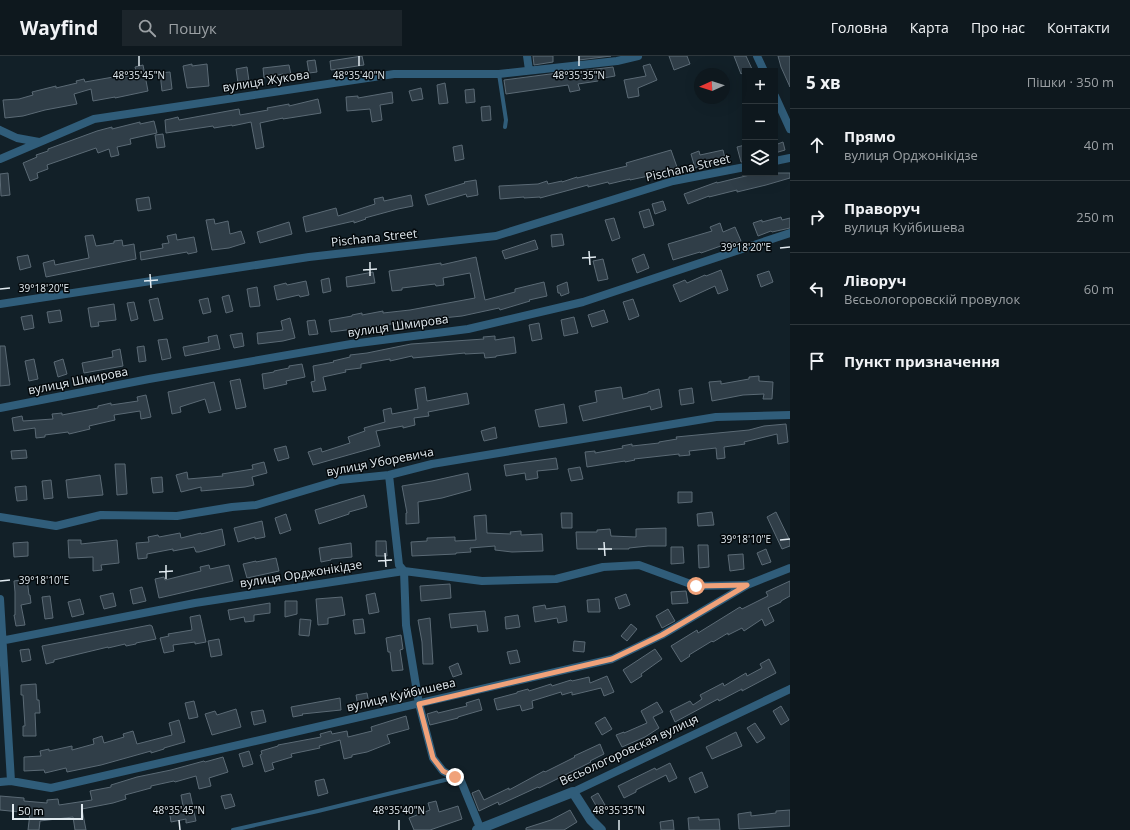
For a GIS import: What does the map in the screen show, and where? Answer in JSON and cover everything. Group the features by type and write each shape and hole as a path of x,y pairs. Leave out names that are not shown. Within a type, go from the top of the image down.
{"street":[{"path":"527,56 529,70"},
{"name":"вулиця Жукова","path":"0,159 94,119 394,74 498,74 617,61 638,56"},
{"path":"757,56 763,68"},
{"path":"778,102 790,128"},
{"path":"0,130 17,138 39,142"},
{"path":"778,160 790,158"},
{"name":"Pischana Street","path":"0,304 309,257 496,236 673,181 742,168"},
{"name":"вулиця Шмирова","path":"0,408 149,379 328,348 468,329 583,302 790,233"},
{"name":"вулиця Уборевича","path":"0,517 56,526 101,515 177,516 232,507 256,505 340,480 389,474 432,464 716,417 790,415"},
{"path":"389,474 399,565 404,571 406,626 419,704 433,758 443,771 461,782 479,830"},
{"name":"вулиця Орджонікідзе","path":"2,641 195,603 404,571 482,581 556,578 603,567 639,565 696,586 747,585"},
{"name":"вулиця Куйбишева","path":"0,782 11,781 51,788 612,659 662,635 747,585 790,568"},
{"path":"0,599 11,781"},
{"name":"Вєсьологоровская вулиця","path":"479,830 573,792 790,689"},
{"path":"573,792 591,820 601,830"}],"lane":[{"path":"498,74 506,120 505,127"},
{"path":"233,830 318,812 455,777"}],"building":[{"path":"362,56 364,65 331,70 330,61"},
{"path":"533,56 553,56 553,62 534,65"},
{"path":"579,56 611,56 579,60"},
{"path":"669,56 687,56 690,64 674,70"},
{"path":"734,56 746,56 752,68 742,68 741,74"},
{"path":"778,56 790,56 790,87 781,67"},
{"path":"315,60 317,72 309,73 307,61"},
{"path":"192,64 192,66 207,64 209,86 187,88 183,66"},
{"path":"650,64 657,80 638,88 639,96 628,98 624,80 646,76 643,66"},
{"path":"143,65 148,91 93,101 91,89 74,94 77,104 23,116 5,118 3,100 19,99 33,95 32,92 77,83 76,81 84,79 85,82 119,76 120,78 137,74 135,67"},
{"path":"289,65 291,75 283,76 283,74 264,78 263,68"},
{"path":"247,67 249,81 238,83 236,69"},
{"path":"613,67 615,76 598,79 598,81 578,84 580,90 570,92 568,85 506,94 504,80 558,73 558,75"},
{"path":"170,72 172,89 162,91 160,73"},
{"path":"445,83 448,103 439,104 437,85"},
{"path":"421,88 423,99 412,101 409,91"},
{"path":"474,89 475,102 466,103 465,90"},
{"path":"392,92 393,103 380,105 382,120 372,122 370,109 347,111 346,97 358,96 358,98"},
{"path":"318,99 321,113 283,118 260,123 264,147 256,149 251,122 232,126 214,128 213,126 166,133 165,120 178,117 179,120 239,109 240,115 268,110 267,108 289,104 289,106"},
{"path":"490,106 491,120 482,121 481,107"},
{"path":"154,121 157,133 130,139 131,144 117,147 119,155 111,157 109,149 98,153 96,148 47,165 48,169 37,173 38,178 30,181 23,163 37,157 36,155 48,151 48,149 112,127 112,129 140,122 140,124"},
{"path":"163,134 165,147 157,148 155,135"},
{"path":"783,142 785,150 778,152 778,144"},
{"path":"462,145 464,159 455,161 453,147"},
{"path":"742,146 742,162 741,162 737,147"},
{"path":"671,150 678,170 667,174 667,172 588,187 588,185 540,198 524,197 500,199 499,186 538,184 547,181 548,184 562,182 577,177 627,166 626,163"},
{"path":"723,150 726,163 714,165 713,163 695,168 691,154 699,151 700,155"},
{"path":"8,173 10,195 1,196 0,174"},
{"path":"778,173 790,173 790,178 737,192 737,190 709,196 688,204 684,194 717,183 746,176 778,176"},
{"path":"476,180 478,195 467,197 466,194 428,205 425,195 465,183 464,182"},
{"path":"411,195 413,206 365,218 366,219 354,223 354,221 306,232 303,217 336,208 338,216 375,204 374,199 383,197 384,201"},
{"path":"149,197 151,209 138,211 136,199"},
{"path":"663,201 666,210 655,214 652,204"},
{"path":"649,209 654,225 644,228 639,212"},
{"path":"781,217 782,220 790,218 790,228 771,231 758,236 753,223"},
{"path":"614,218 620,238 612,241 605,220"},
{"path":"214,219 215,224 228,221 230,234 241,231 245,243 229,248 212,250 206,220"},
{"path":"289,222 292,234 260,243 257,232"},
{"path":"720,223 723,232 735,227 741,241 733,244 732,242 701,253 700,252 673,260 668,244 712,231 710,227"},
{"path":"176,234 177,240 194,237 197,252 188,254 187,252 141,260 140,252 163,248 162,244 169,243 167,236"},
{"path":"562,234 564,245 552,247 551,235"},
{"path":"93,235 96,246 122,240 123,246 134,244 136,259 46,277 43,263 54,260 55,265 89,258 85,236"},
{"path":"535,240 538,249 505,259 502,251"},
{"path":"644,254 649,268 637,273 632,259"},
{"path":"28,255 31,267 20,270 17,257"},
{"path":"476,257 485,300 515,292 515,289 544,282 547,296 529,300 530,301 500,310 499,308 462,316 331,332 329,320 362,313 362,315 383,311 383,313 410,310 475,298 470,273 443,278 444,285 436,286 435,284 402,288 402,290 392,291 389,271 441,263 441,265"},
{"path":"603,259 608,279 598,281 593,261"},
{"path":"721,270 728,290 718,294 715,286 680,302 673,285 685,280 687,283"},
{"path":"769,271 773,282 761,287 757,275"},
{"path":"373,272 375,283 347,287 346,277"},
{"path":"329,278 331,291 323,293 321,280"},
{"path":"306,281 309,295 300,297 299,295 277,300 274,286"},
{"path":"567,282 569,293 561,296 560,293 558,293 557,286"},
{"path":"257,287 260,306 250,307 247,289"},
{"path":"229,295 233,311 226,313 222,297"},
{"path":"158,298 163,319 154,321 149,300"},
{"path":"208,298 211,312 203,314 199,300"},
{"path":"633,299 639,316 629,320 623,302"},
{"path":"134,302 138,319 131,321 127,303"},
{"path":"114,304 116,320 98,322 99,326 91,327 88,308"},
{"path":"60,310 62,321 49,323 47,312"},
{"path":"604,310 608,322 592,327 588,315"},
{"path":"32,315 34,328 24,330 21,317"},
{"path":"574,317 578,333 564,336 561,320"},
{"path":"290,318 295,338 258,344 257,333 283,330 281,321"},
{"path":"315,320 318,334 309,335 307,321"},
{"path":"539,323 542,339 532,341 529,325"},
{"path":"242,333 244,346 234,348 230,335"},
{"path":"217,335 220,349 185,356 183,347 209,342 208,337"},
{"path":"495,336 495,340 514,337 516,353 485,358 484,353 465,353 413,358 412,356 390,361 390,359 361,364 361,368 345,370 346,372 323,377 326,390 313,392 311,382 315,381 313,366 334,362 333,361 350,357 350,355 411,344 484,339 483,337"},
{"path":"167,339 171,358 162,360 158,340"},
{"path":"0,346 5,346 10,385 0,386"},
{"path":"144,346 146,361 139,362 137,347"},
{"path":"120,349 123,366 84,373 82,363 113,357 112,351"},
{"path":"34,359 38,379 29,381 25,361"},
{"path":"63,359 67,374 58,377 54,362"},
{"path":"302,364 305,377 286,381 287,384 264,389 262,374 289,368 289,366"},
{"path":"759,376 759,381 773,382 772,399 763,399 764,394 743,395 712,401 709,382 721,381 721,384"},
{"path":"240,379 246,407 236,409 230,381"},
{"path":"214,382 221,410 209,413 205,399 180,407 181,412 172,414 168,392"},
{"path":"425,387 427,401 467,393 469,404 428,412 429,416 414,418 415,425 376,431 380,446 313,465 308,452 321,448 322,452 350,443 348,437 365,431 364,428 385,422 383,410 391,408 392,414 418,409 415,389"},
{"path":"621,387 623,399 659,389 662,407 651,410 650,406 583,421 579,406 597,402 595,391"},
{"path":"692,388 694,403 681,405 679,390"},
{"path":"146,395 151,417 141,419 140,411 114,415 115,420 89,426 90,429 69,434 68,432 45,435 45,437 36,438 35,428 14,431 12,418 22,416 23,421 53,419 52,414 62,413 62,415 98,408 98,406 111,403 111,405 138,401 137,397"},
{"path":"564,404 567,423 539,427 535,410"},
{"path":"786,424 788,442 778,444 777,434 744,442 745,444 724,447 725,458 717,459 716,448 689,451 690,455 679,456 679,454 634,459 635,460 625,462 587,467 585,452 595,451 595,453 623,448 622,446 632,444 632,446 659,443 677,439 676,437 749,430 764,426"},
{"path":"495,427 497,438 484,441 481,431"},
{"path":"286,446 289,458 278,461 274,449"},
{"path":"26,450 27,458 12,459 11,451"},
{"path":"556,458 558,469 537,471 538,478 526,480 525,473 506,476 504,465"},
{"path":"264,462 267,473 252,477 254,485 245,487 201,491 201,487 181,492 176,475 187,472 188,479 223,476 222,474 253,469 252,465"},
{"path":"115,464 125,464 127,494 117,495"},
{"path":"580,467 583,479 571,481 568,469"},
{"path":"468,473 471,490 442,498 418,502 419,523 406,524 407,513 402,486"},
{"path":"100,475 103,495 68,498 66,480"},
{"path":"162,477 163,492 153,493 151,478"},
{"path":"51,480 53,498 44,499 42,481"},
{"path":"26,486 27,500 17,501 15,487"},
{"path":"678,492 692,492 692,502 678,503"},
{"path":"364,495 367,507 349,512 349,514 319,524 315,510"},
{"path":"712,512 714,525 698,526 697,514"},
{"path":"776,512 790,541 790,546 782,549 767,517"},
{"path":"561,513 572,513 572,528 562,528"},
{"path":"286,514 291,530 280,534 275,518"},
{"path":"486,515 487,533 511,534 510,532 521,531 521,535 542,534 543,551 512,552 495,550 495,546 470,548 471,552 456,554 412,556 411,542 427,541 427,538 455,537 455,541 476,540 474,516"},
{"path":"262,521 265,537 255,539 255,537 238,542 234,528"},
{"path":"666,528 666,546 648,546 629,549 577,549 576,532 597,532 597,530 610,529 611,536 636,537 636,529"},
{"path":"222,529 225,545 199,552 196,552 194,547 173,551 173,549 147,554 147,558 138,559 136,543 149,542 148,537 158,535 159,537 180,533 181,538"},
{"path":"68,540 81,540 81,544 117,540 119,563 101,565 102,570 93,571 93,557 69,558"},
{"path":"376,541 386,541 387,556 376,556"},
{"path":"28,542 28,556 14,557 13,543"},
{"path":"351,543 352,557 331,559 321,562 319,548"},
{"path":"698,545 708,545 709,567 699,568"},
{"path":"671,547 683,547 684,563 671,564"},
{"path":"766,549 771,562 762,565 757,553"},
{"path":"743,554 744,569 730,571 728,555"},
{"path":"276,558 279,571 247,578 243,564"},
{"path":"209,565 210,569 229,565 233,581 159,598 155,579 164,577 165,580 201,571 200,567"},
{"path":"27,579 31,603 21,605 25,625 16,626 14,615 14,581"},
{"path":"790,581 790,596 768,608 774,621 765,626 762,619 744,631 742,628 728,635 728,633 689,655 690,656 681,662 671,646 697,630 698,633 740,607 742,609 768,596 766,592"},
{"path":"450,584 451,598 421,601 420,586"},
{"path":"142,587 146,601 133,604 130,590"},
{"path":"686,591 688,603 672,604 671,592"},
{"path":"113,593 116,606 104,609 100,596"},
{"path":"375,593 379,612 369,614 366,595"},
{"path":"626,594 630,605 619,609 615,598"},
{"path":"50,596 53,618 45,619 42,597"},
{"path":"342,597 345,615 328,618 328,624 318,625 316,599"},
{"path":"80,599 84,614 72,617 68,602"},
{"path":"599,599 600,612 588,612 587,600"},
{"path":"285,601 297,601 297,614 285,617"},
{"path":"270,603 270,613 254,615 254,621 245,622 244,617 230,620 228,610"},
{"path":"545,605 546,609 565,606 567,621 558,623 557,618 535,622 533,607"},
{"path":"668,609 675,621 662,628 656,616"},
{"path":"485,611 488,631 478,632 477,625 451,628 449,614"},
{"path":"200,615 206,642 173,645 174,651 164,653 160,638 169,636 168,634 192,630 190,617"},
{"path":"518,615 520,627 506,629 505,617"},
{"path":"430,618 433,664 423,664 422,642 418,620"},
{"path":"300,619 311,620 309,636 299,635"},
{"path":"363,619 365,633 355,634 353,620"},
{"path":"631,624 637,629 627,641 621,636"},
{"path":"150,625 152,626 156,639 126,646 125,644 108,647 54,660 54,662 46,664 42,646"},
{"path":"401,635 403,649 400,650 403,670 392,671 390,652 388,652 386,638"},
{"path":"219,639 222,655 211,657 208,641"},
{"path":"574,641 585,642 584,652 573,651"},
{"path":"29,649 31,660 22,662 20,650"},
{"path":"655,649 662,659 631,683 623,670"},
{"path":"517,650 520,662 510,664 507,652"},
{"path":"769,659 776,673 742,691 742,689 719,701 718,699 675,722 670,711 690,701 693,705 702,699 700,695 723,683 724,686 746,673 747,676 762,668 760,664"},
{"path":"458,663 462,674 453,677 449,667"},
{"path":"607,676 614,692 604,696 601,688 572,695 572,692 562,695 561,692 532,701 533,708 522,711 520,705 497,710 494,699 528,689 529,691 551,684 552,686 571,680 589,677 590,683"},
{"path":"36,684 40,713 35,713 36,736 23,736 23,726 25,726 21,685"},
{"path":"367,693 369,704 358,706 356,695"},
{"path":"340,698 341,710 302,714 303,715 293,717 291,707"},
{"path":"479,699 482,710 430,725 427,714 467,706 466,703"},
{"path":"194,701 198,717 189,719 185,703"},
{"path":"657,702 663,712 653,717 659,728 645,737 622,747 616,735 647,723 641,711"},
{"path":"781,706 789,720 781,725 773,711"},
{"path":"236,709 241,727 212,735 205,714 215,711 217,715"},
{"path":"263,710 266,722 254,725 251,712"},
{"path":"406,716 409,729 387,735 390,743 344,759 340,740 319,746 320,748 291,754 292,757 272,763 274,769 265,772 260,755 262,754 261,751 278,745 321,737 320,734 331,731 332,734 347,731 348,737 372,731 371,727"},
{"path":"605,717 612,729 602,735 595,723"},
{"path":"179,720 185,742 164,749 67,772 66,768 45,773 44,770 24,771 24,757 41,756 40,751 49,749 49,751 72,746 72,750 94,744 93,739 102,736 104,743 124,737 123,734 133,731 137,744 172,735 169,723"},
{"path":"755,723 765,738 757,743 747,728"},
{"path":"736,732 742,746 712,759 706,747"},
{"path":"600,744 604,754 590,761 591,762 539,788 538,787 499,805 498,802 479,811 472,793 479,790 484,800 509,788 509,790"},
{"path":"249,751 253,764 243,767 239,754"},
{"path":"223,757 228,772 209,778 211,786 199,789 196,776 175,782 151,786 151,788 125,795 126,799 82,809 86,830 75,830 73,817 40,821 39,830 28,830 30,813 0,810 0,796 24,798 24,801 47,803 47,800 58,799 59,805 92,800 90,791 111,787 111,785 137,777"},
{"path":"670,763 677,778 669,782 666,775 636,790 636,792 624,798 618,786 655,768 656,770"},
{"path":"702,772 708,787 695,793 689,778"},
{"path":"324,779 328,793 318,796 315,781"},
{"path":"190,793 196,821 186,823 186,819 171,822 169,809 183,806 181,795"},
{"path":"598,793 605,805 598,809 591,797"},
{"path":"231,794 235,806 225,809 221,796"},
{"path":"436,801 439,812 458,806 462,819 430,830 414,830 409,818 430,810 428,803"},
{"path":"570,810 577,822 564,830 526,830 526,828 551,820"},
{"path":"790,810 790,826 739,829 738,814 751,812 751,816"},
{"path":"699,817 699,820 719,819 720,830 689,830 688,818"},
{"path":"673,820 674,830 661,830 660,822"}],"route":[{"path":"455,777 443,771 433,758 419,704 612,659 662,635 747,585 696,586"}]}
